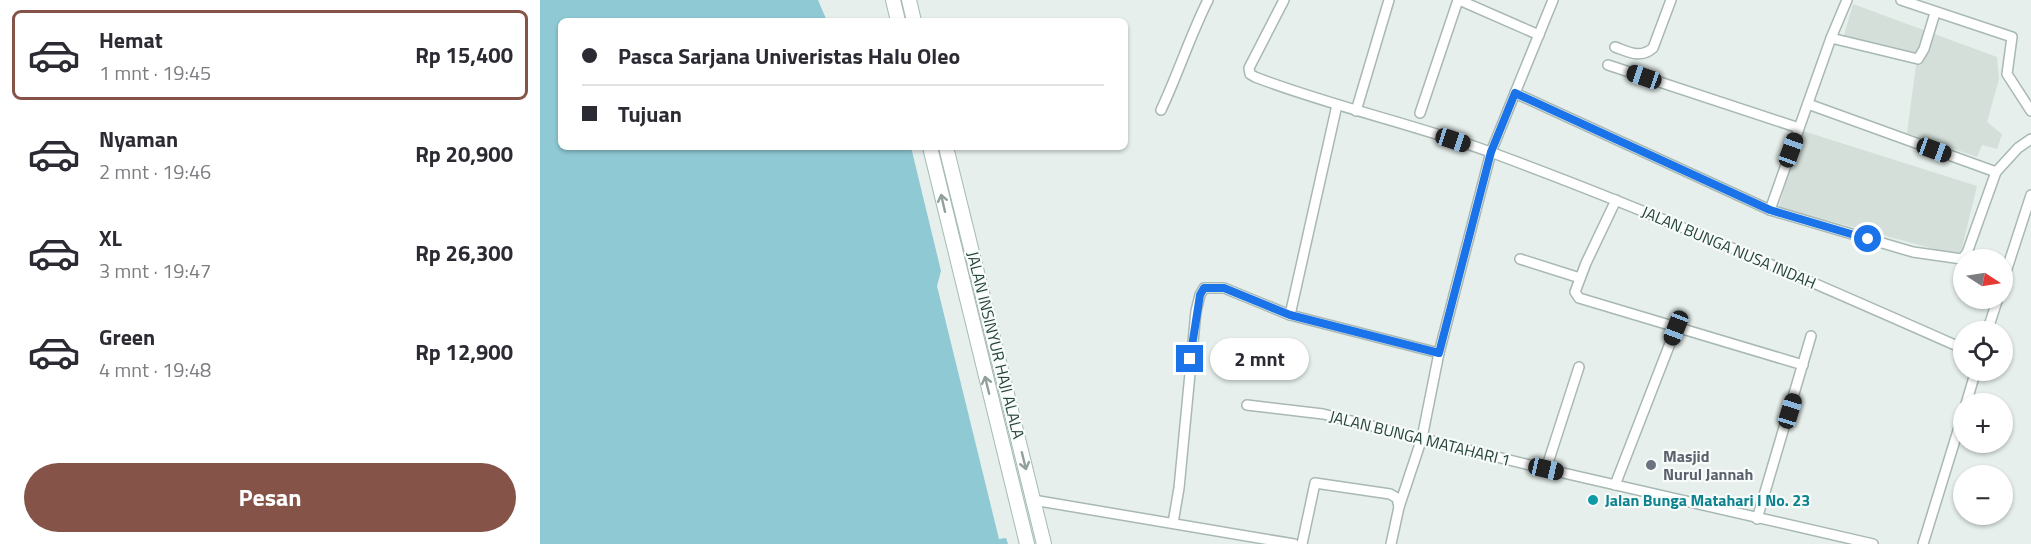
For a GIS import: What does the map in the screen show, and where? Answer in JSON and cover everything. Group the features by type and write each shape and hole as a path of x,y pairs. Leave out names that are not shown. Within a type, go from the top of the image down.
{"main road":[{"path":"893,0 897,18"},
{"path":"909,0 914,18"},
{"name":"JALAN INSINYUR HAJI ALALA","path":"931,150 1026,544"},
{"name":"JALAN INSINYUR HAJI ALALA","path":"947,150 981,281 1044,544"}],"street":[{"path":"1161,110 1183,63 1189,39 1208,0"},
{"name":"JALAN BUNGA NUSA INDAH","path":"1284,0 1249,72 1255,77 1297,94 1491,152 1616,200 1953,344"},
{"path":"1356,111 1389,0"},
{"path":"1420,113 1458,0 1539,35"},
{"path":"1391,544 1399,507 1422,438 1439,353 1491,152 1553,0"},
{"path":"1615,47 1642,54 1653,48 1671,0"},
{"path":"1770,210 1831,38 1847,0"},
{"path":"1901,0 1935,13 2001,31 2012,37 2007,74 2031,111"},
{"path":"1831,38 1918,59 1924,49 1935,13"},
{"path":"1608,65 1799,128"},
{"path":"1515,93 1770,210 1913,252 1958,260 1967,253 1996,172 2018,148 2031,139"},
{"path":"1808,104 1996,172"},
{"path":"1290,315 1337,105"},
{"path":"2013,250 2031,195"},
{"path":"1616,200 1580,278 1575,292 1579,298 1803,365"},
{"path":"1520,260 1580,278"},
{"path":"1173,523 1179,488 1190,359 1201,292 1210,287 1224,288 1290,315 1439,353"},
{"path":"1615,485 1676,328"},
{"path":"1757,519 1811,336"},
{"path":"1546,469 1580,367"},
{"name":"JALAN BUNGA MATAHARI 1","path":"1246,405 1323,414 1757,519 1873,544"},
{"path":"1923,544 1953,447"},
{"path":"1302,544 1312,488 1316,482 1390,494 1397,498 1399,507"},
{"path":"1033,500 1294,544"}],"shaded area":[{"path":"1853,4 1997,57 1999,79 1987,122 2002,134 1997,149 1982,145 1977,157 1907,133 1917,58 1843,39"},
{"path":"1800,130 1977,186 1962,249 1953,249 1953,254 1779,207"}],"water":[{"path":"540,0 818,0 826,18 558,18 558,150 912,150 941,271 937,286 999,539 1006,538 1008,544 540,544"}],"place":[{"name":"Masjid Nurul Jannah","path":"1651,465"},
{"name":"Jalan Bunga Matahari I No. 23","path":"1593,500"}],"route":[{"path":"1190,359 1200,295 1204,288 1210,287 1233,291 1290,315 1439,353 1473,213 1491,152 1515,93 1770,210 1868,239"}]}
